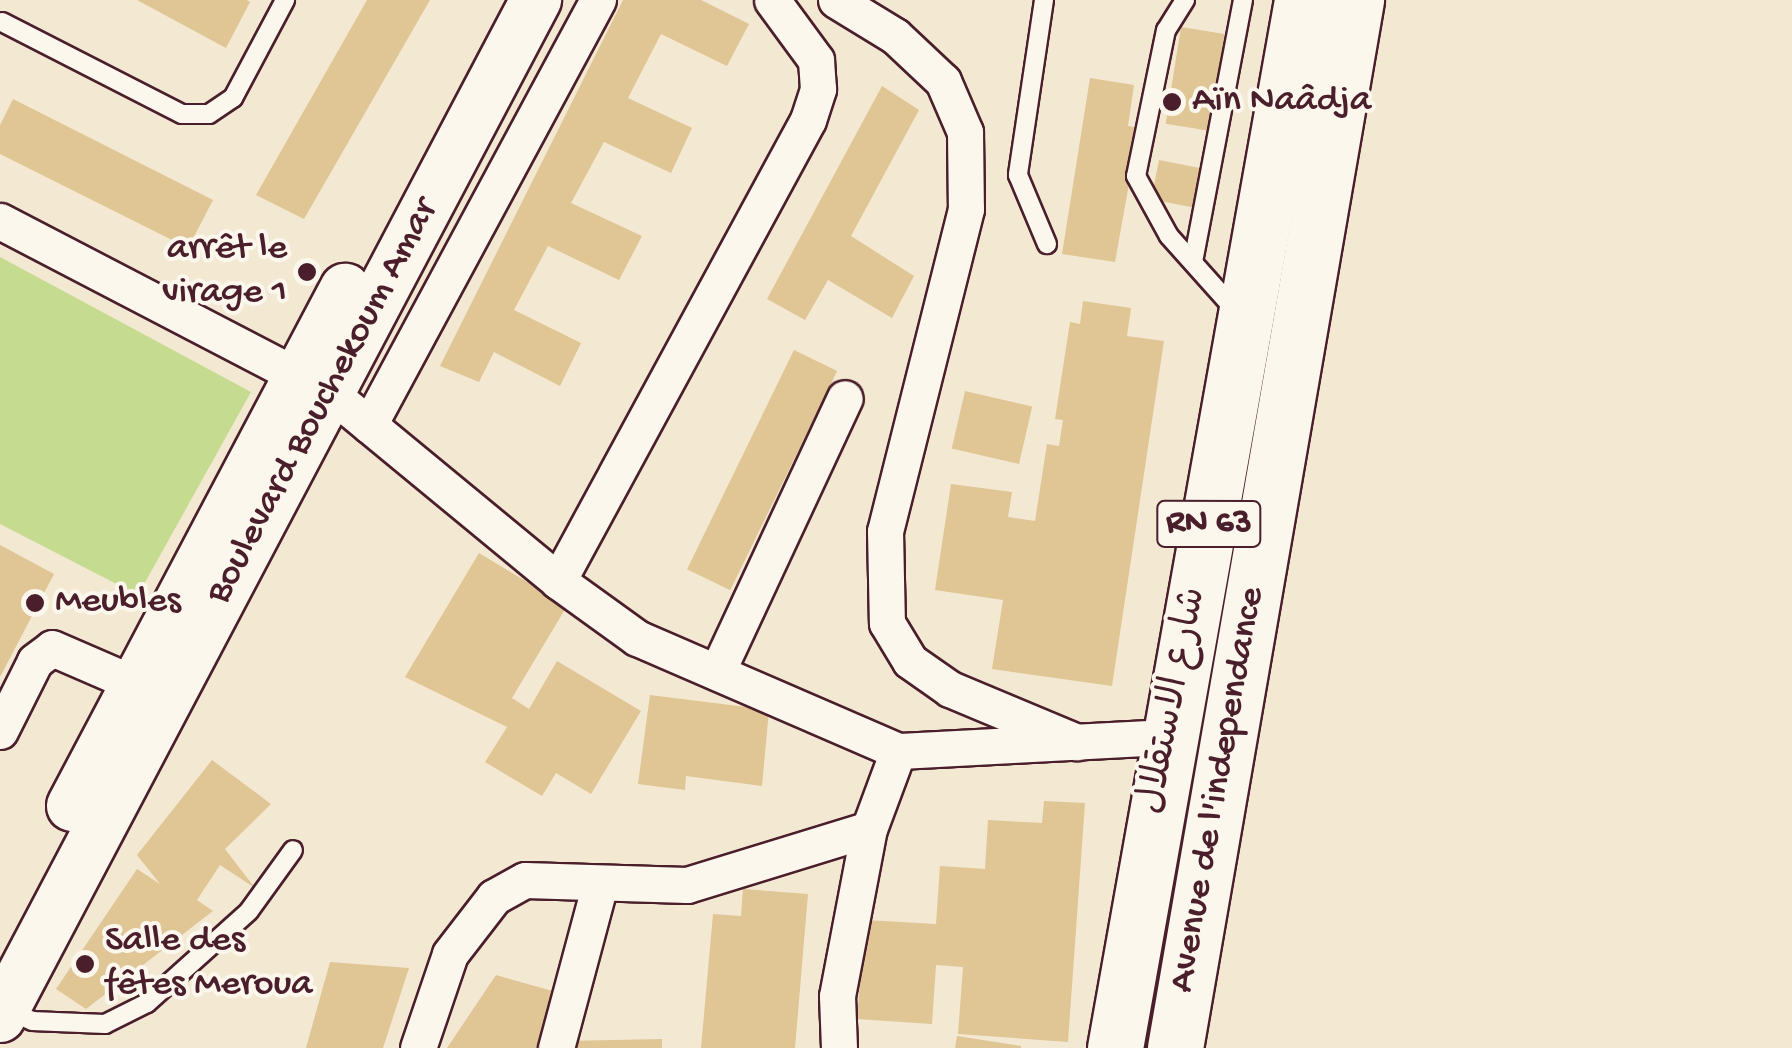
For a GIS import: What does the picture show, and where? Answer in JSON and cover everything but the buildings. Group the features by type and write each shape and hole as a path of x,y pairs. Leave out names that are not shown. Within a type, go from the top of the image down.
{"main road":[{"name":"شارع الاستقلال","path":"1116,1048 1165,737 1250,326 1302,0"},
{"name":"Avenue de l'independance","path":"1175,1048 1356,0"}],"street":[{"path":"0,946 135,684 314,383 504,0"},
{"name":"Boulevard Bouchekoum Amar","path":"2,1013 314,383 536,0"},
{"path":"369,425 598,0"},
{"path":"558,581 808,120 818,89 816,60 772,0"},
{"path":"836,0 894,36 942,81 964,132 966,209 885,531 887,623 910,662 950,690 1076,742"},
{"path":"0,220 314,383 558,581 637,638 898,751 1165,737"},
{"path":"717,672 845,398"},
{"path":"0,731 35,662 52,648 135,684"},
{"path":"838,1048 837,996 869,830 898,751"},
{"path":"418,1048 450,954 494,897 525,880 687,885 869,830"},
{"path":"556,1048 600,884"}],"lane":[{"path":"2,22 182,114 209,114 234,98 285,0"},
{"path":"1044,0 1018,175 1047,244"},
{"path":"1185,0 1166,30 1136,176 1146,204 1250,326"},
{"path":"1193,262 1244,0"},
{"path":"2,1013 82,1025 105,1024 147,1002 249,911 293,850"}],"green space":[{"path":"0,257 251,392 138,595 0,524"}],"place":[{"name":"Aïn Naâdja","path":"1172,102"},
{"name":"arrêt le virage 1","path":"307,272"},
{"name":"Meubles","path":"35,603"},
{"name":"Salle des fêtes Meroua","path":"85,964"}]}
